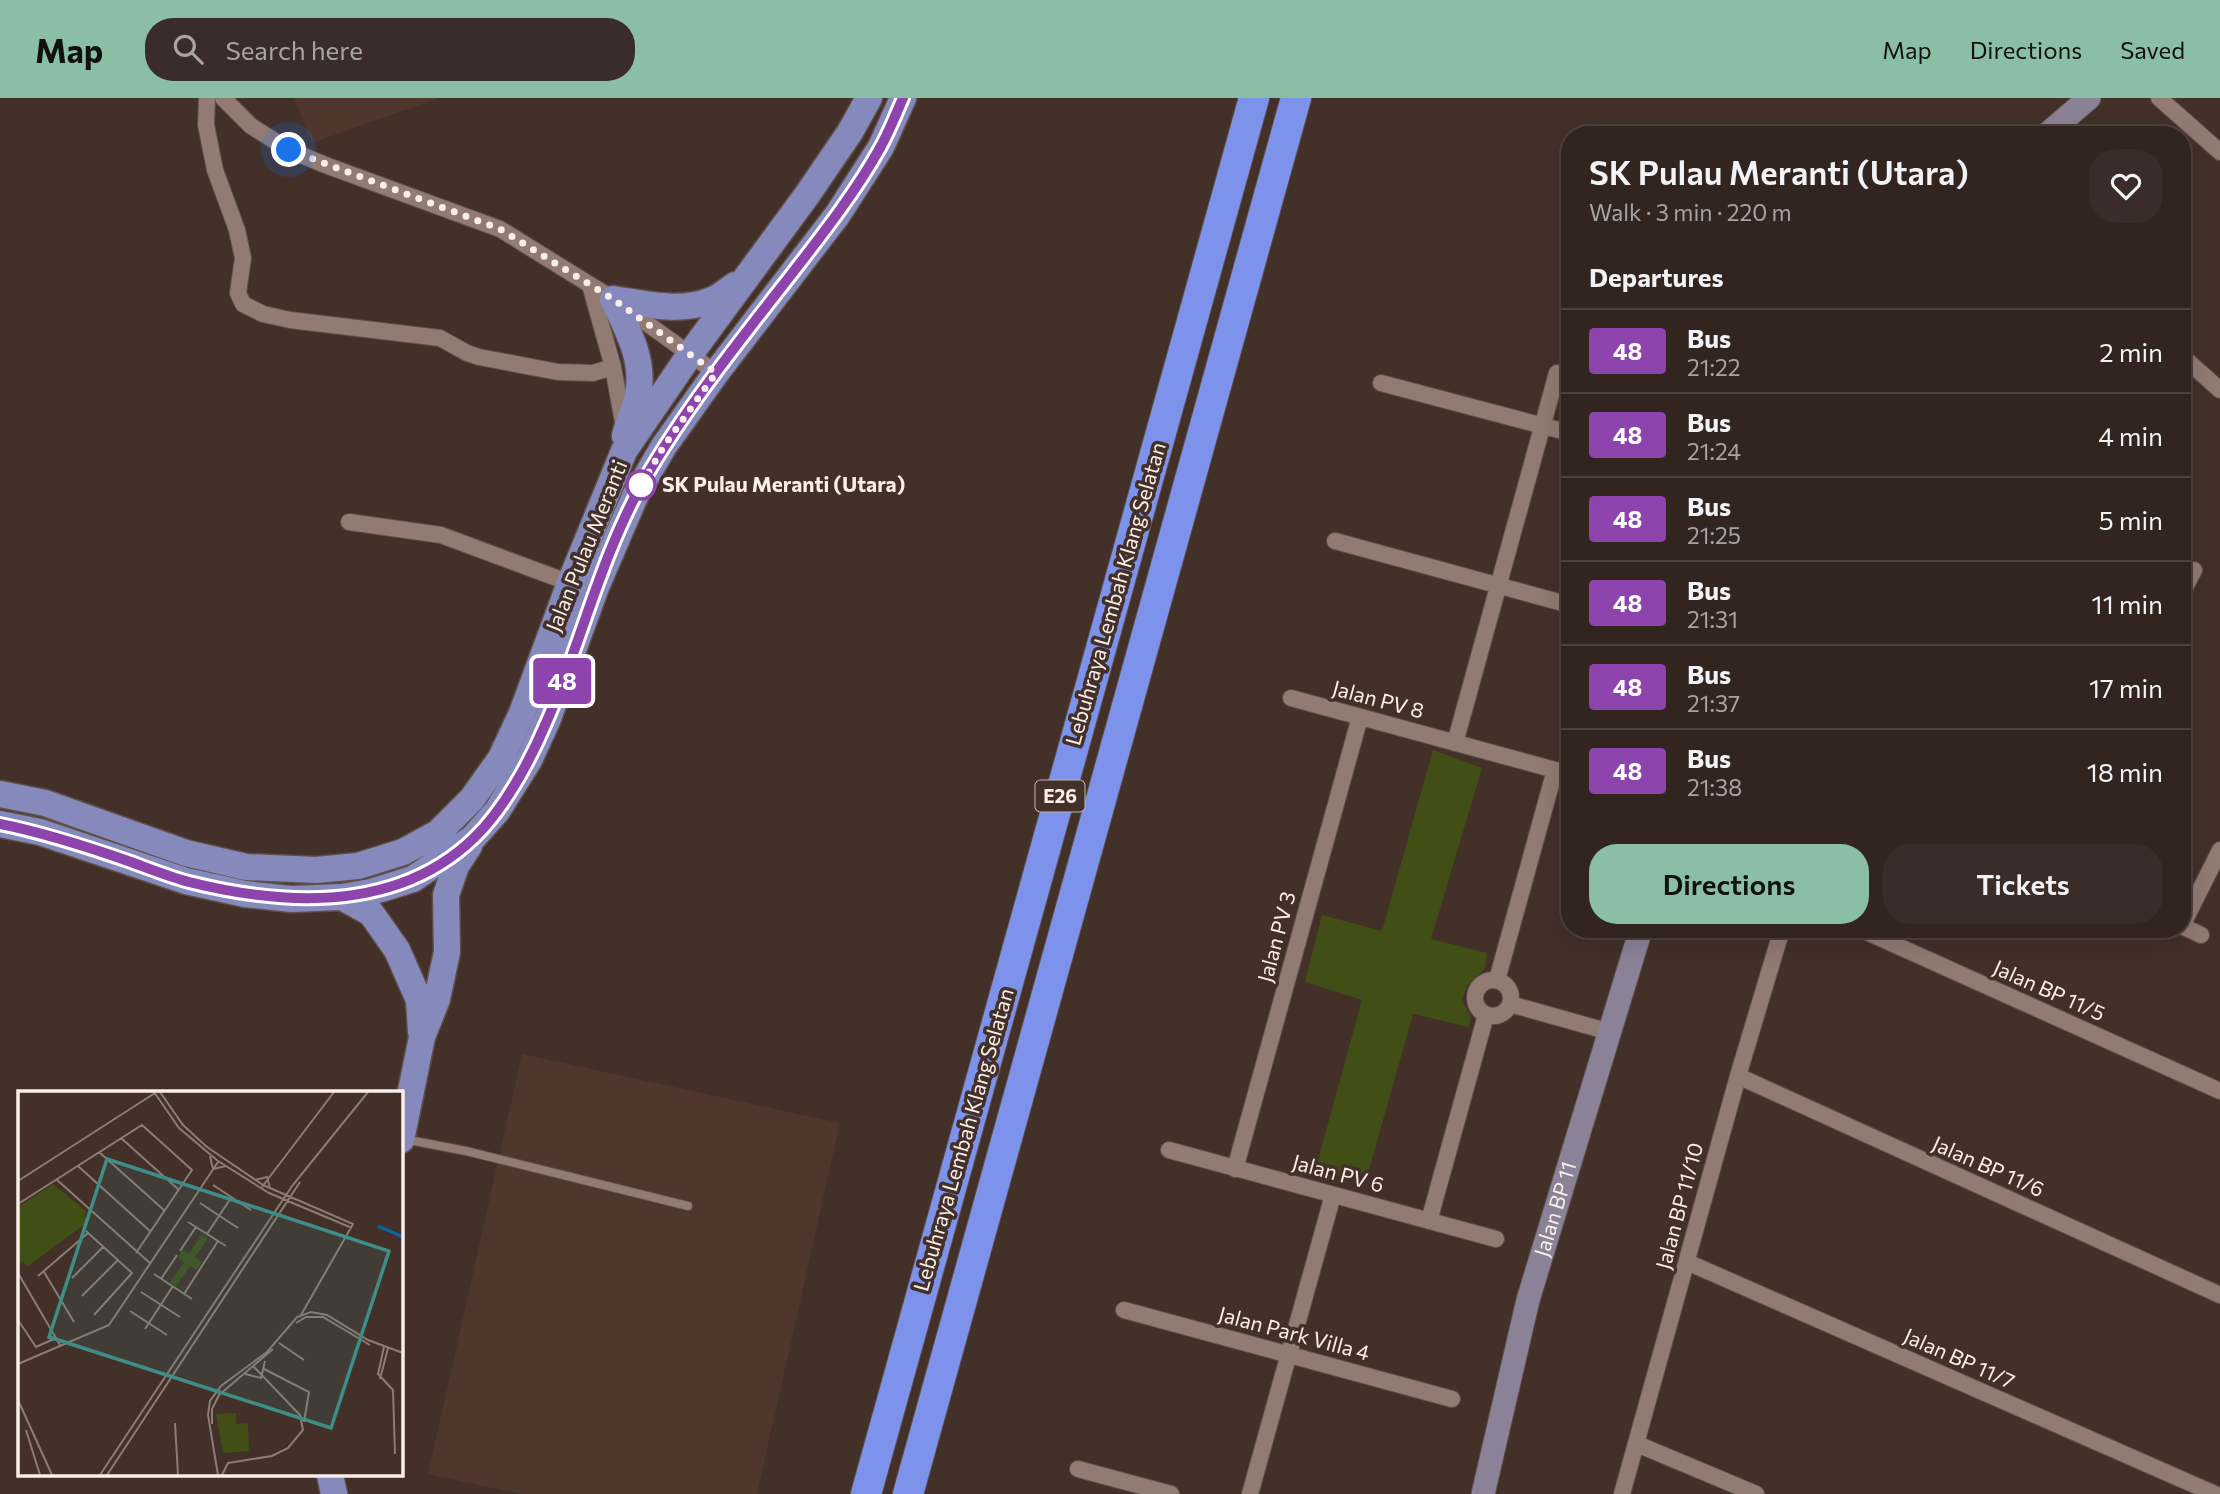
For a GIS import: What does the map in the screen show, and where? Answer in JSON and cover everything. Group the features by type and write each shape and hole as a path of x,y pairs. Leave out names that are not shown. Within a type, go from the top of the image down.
{"highway":[{"name":"Lebuhraya Lembah Klang Selatan","path":"866,1494 1254,98"},
{"name":"Lebuhraya Lembah Klang Selatan","path":"908,1494 1296,98"}],"main road":[{"name":"Jalan Pulau Meranti","path":"0,794 45,803 186,852 246,867 316,870 358,866 403,852 438,833 472,799 501,758 522,713 625,443 850,132 869,98"},
{"name":"Jalan Pulau Meranti","path":"0,824 40,832 186,881 245,894 291,899 342,897 413,879 473,838 497,811 529,760 547,721 596,587 636,494 664,446 716,373 838,214 881,147 903,98"},
{"path":"613,299 663,307 690,306 713,300 748,276"},
{"path":"613,299 632,337 640,371 638,394 625,443"},
{"path":"402,1134 422,1037 437,999 447,952 446,895 456,866 473,838"},
{"path":"342,897 371,913 397,950 419,1000 422,1037"},
{"path":"327,1494 330,1476"},
{"path":"330,1476 334,1494"}],"street":[{"path":"207,98 206,125 215,170 237,230 243,258 238,293 243,304 262,314 289,320 440,338 479,357 558,372 593,373 613,367"},
{"path":"223,98 251,126 289,150 500,229 613,299 716,373"},
{"path":"2056,126 2089,98"},
{"path":"2168,101 2220,152"},
{"path":"590,285 613,367 625,443"},
{"path":"2191,364 2220,390"},
{"path":"1455,743 1557,373"},
{"path":"1381,383 1561,431"},
{"path":"349,522 441,535 570,583"},
{"path":"1335,541 1561,602"},
{"path":"2191,576 2194,570"},
{"name":"Jalan PV 8","path":"1291,698 1561,772"},
{"name":"Jalan PV 3","path":"1235,1168 1360,717"},
{"path":"1497,980 1561,775"},
{"path":"2191,908 2220,850"},
{"path":"2191,930 2201,935"},
{"name":"Jalan BP 11","path":"1483,1494 1528,1300 1638,938"},
{"name":"Jalan BP 11/10","path":"1622,1494 1738,1076 1779,938"},
{"name":"Jalan BP 11/5","path":"1880,938 2220,1091"},
{"path":"1497,980 1509,989 1510,1004 1503,1014 1486,1015 1477,1007 1475,996 1485,982 1497,980"},
{"path":"1510,1004 1610,1032"},
{"path":"1429,1221 1486,1015"},
{"name":"Jalan BP 11/6","path":"1738,1076 2220,1295"},
{"name":"Jalan PV 6","path":"1168,1150 1496,1239"},
{"path":"1250,1494 1332,1195"},
{"name":"Jalan BP 11/7","path":"1687,1262 2215,1494"},
{"name":"Jalan Park Villa 4","path":"1124,1310 1452,1399"},
{"path":"1637,1444 1756,1494"},
{"path":"1078,1469 1171,1494"}],"lane":[{"path":"402,1139 688,1206"}],"shaded area":[{"path":"294,98 439,98 312,143"},
{"path":"522,1054 840,1123 757,1494 521,1494 428,1474"}],"green space":[{"path":"1433,750 1482,768 1431,939 1487,953 1485,968 1467,986 1462,999 1471,1018 1469,1027 1413,1014 1365,1184 1315,1171 1362,1000 1305,982 1322,915 1382,931"}],"bus line":[{"name":"48","path":"0,824 40,832 186,881 245,894 291,899 342,897 413,879 473,838 497,811 529,760 547,721 596,587 636,494 664,446 716,373 838,214 881,147 903,98"}],"place":[{"name":"SK Pulau Meranti (Utara)","path":"641,485"}],"route":[{"path":"289,150 500,229 613,299 716,373 664,446 636,494 641,485"}]}
